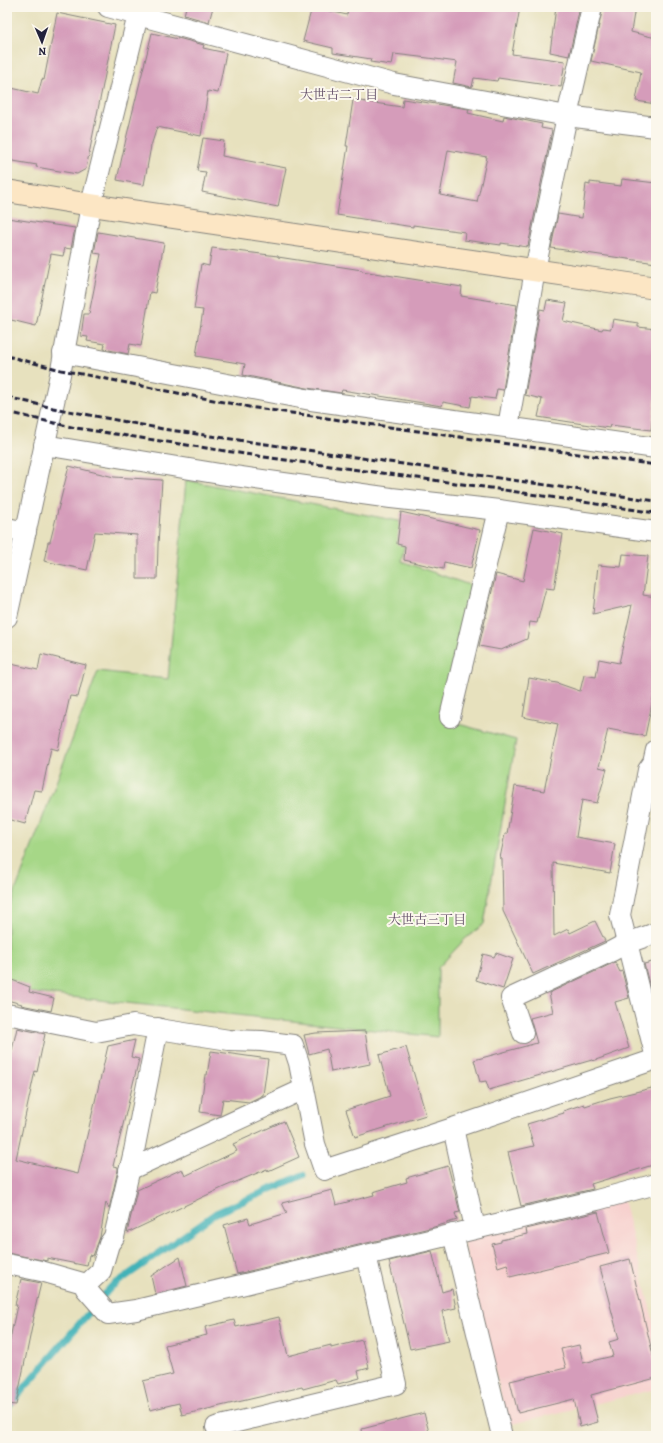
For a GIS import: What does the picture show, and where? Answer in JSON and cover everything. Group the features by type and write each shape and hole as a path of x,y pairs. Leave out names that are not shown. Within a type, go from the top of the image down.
{"street":[{"path":"108,7 139,11 394,84 567,116 656,127"},
{"path":"508,427 535,270 567,116 592,7"},
{"path":"7,616 16,530 44,445 91,205 139,11"},
{"path":"7,191 91,205 656,288"},
{"path":"63,353 311,400 656,448"},
{"path":"44,445 220,474 391,498 499,510 656,532"},
{"path":"450,717 499,510"},
{"path":"7,1014 96,1032 133,1024 229,1040 262,1041 293,1046 299,1063 315,1144 324,1170 453,1128 656,1058 620,915 648,770 653,763 656,750"},
{"path":"523,1033 511,998 612,952 627,942 656,933"},
{"path":"85,1288 101,1271 109,1244 114,1237 158,1028"},
{"path":"129,1170 304,1089"},
{"path":"453,1128 476,1228"},
{"path":"7,1264 41,1271 83,1283 85,1288 108,1314 136,1310 597,1200 656,1184"},
{"path":"453,1234 502,1436"},
{"path":"216,1427 396,1384 366,1255"}],"shaded area":[{"path":"623,1199 656,1332 656,1389 508,1425 463,1239"}],"green space":[{"path":"186,480 409,523 401,561 475,587 444,720 516,740 484,924 465,939 438,968 438,1037 7,990 7,913 98,671 168,679"}],"building":[{"path":"186,7 213,7 209,22 184,15"},
{"path":"312,7 347,15 348,7 520,7 512,54 565,61 561,87 498,78 497,81 474,78 472,87 453,83 457,62 394,54 392,65 370,62 371,59 333,53 333,48 303,41"},
{"path":"556,7 580,7 569,56 550,52"},
{"path":"603,7 635,7 631,32 656,38 656,104 636,101 641,72 591,61"},
{"path":"57,13 115,25 86,169 77,174 7,160 7,87 38,94 42,79 44,80"},
{"path":"152,33 204,45 203,48 226,53 218,93 208,91 201,136 157,127 151,146 144,185 117,180"},
{"path":"403,99 469,109 468,113 503,121 504,116 542,124 541,128 552,130 527,247 464,240 465,232 413,225 413,227 337,215 348,146 346,146 353,100 402,107","holes":["448,150 487,157 477,202 440,195"]},
{"path":"203,138 224,141 222,156 286,168 278,207 202,192 206,172 197,171"},
{"path":"622,179 656,183 656,263 551,248 558,214 582,218 586,184 590,185 590,182 621,186"},
{"path":"7,218 75,228 71,249 65,248 63,256 51,254 36,326 7,319"},
{"path":"98,232 164,243 155,293 150,292 141,346 130,344 128,354 104,349 105,344 87,341 88,337 81,336 84,314 89,314 101,254 94,253"},
{"path":"212,248 278,256 462,287 461,296 517,305 503,390 497,389 495,399 472,396 470,407 443,402 442,406 342,390 341,393 307,388 243,375 245,364 196,356 203,310 194,309 201,264 209,266"},
{"path":"547,300 567,303 563,321 602,330 603,328 611,329 613,319 638,323 638,327 656,329 656,397 651,430 610,425 609,428 538,417 542,399 525,395 540,309 545,310"},
{"path":"69,466 114,477 162,480 157,579 137,579 137,535 95,532 87,570 44,561"},
{"path":"401,512 480,530 471,568 444,562 443,569 404,560 405,546 397,544"},
{"path":"534,528 563,534 554,589 546,588 537,623 530,622 527,639 501,650 479,646 496,574 523,581"},
{"path":"623,554 648,556 643,595 656,597 656,685 645,736 608,729 599,767 607,769 597,803 582,800 576,837 615,844 610,873 553,863 554,936 568,929 570,933 595,921 605,941 533,974 503,911 502,859 500,858 505,834 507,834 515,786 544,791 558,724 523,717 529,678 557,683 580,691 584,675 596,677 599,659 619,663 632,605 593,614 598,565 621,567"},
{"path":"41,654 86,665 78,697 70,696 58,750 51,748 42,791 34,790 25,824 7,819 7,681 11,664 38,670"},
{"path":"496,953 513,959 503,989 476,980 483,954 494,957"},
{"path":"656,961 656,990 651,992 644,964"},
{"path":"615,962 620,972 622,971 629,998 615,1002 629,1048 593,1061 592,1060 489,1090 486,1081 480,1082 474,1060 537,1043 530,1018 553,1012 549,993"},
{"path":"7,978 30,987 29,992 54,998 51,1011 21,1005 22,1004 7,1000"},
{"path":"17,1028 45,1034 37,1072 35,1071 16,1159 78,1174 108,1046 135,1040 131,1057 139,1059 113,1166 118,1167 118,1170 109,1209 106,1202 100,1237 93,1256 89,1255 87,1266 47,1258 47,1261 7,1253 7,1049 12,1050"},
{"path":"365,1031 370,1064 331,1072 327,1049 309,1054 304,1035 316,1033"},
{"path":"406,1047 426,1115 355,1137 346,1110 390,1096 379,1055"},
{"path":"211,1051 268,1059 263,1095 249,1102 223,1099 220,1115 200,1112 205,1075 207,1075"},
{"path":"656,1087 656,1164 591,1184 593,1189 521,1206 508,1152 534,1146 527,1124 564,1113 563,1111 584,1104 585,1106 610,1098"},
{"path":"284,1121 299,1157 268,1171 267,1169 224,1187 127,1233 137,1190 182,1169 185,1176 237,1151 233,1144"},
{"path":"448,1166 460,1212 455,1213 457,1220 434,1227 237,1274 224,1225 248,1218 250,1224 287,1213 282,1203 332,1190 336,1205 374,1195 373,1192 407,1182 406,1178"},
{"path":"598,1212 609,1253 510,1277 507,1264 498,1267 492,1244 501,1242 501,1240 527,1234 526,1229"},
{"path":"432,1251 442,1292 452,1289 456,1308 442,1311 449,1341 410,1349 389,1261"},
{"path":"180,1257 187,1286 155,1294 151,1276"},
{"path":"630,1259 656,1368 656,1378 591,1395 598,1422 580,1427 574,1399 518,1413 510,1381 566,1368 561,1349 579,1345 583,1363 613,1356 609,1342 619,1339 600,1267"},
{"path":"21,1279 41,1283 16,1405 7,1404 7,1354"},
{"path":"279,1317 288,1356 331,1345 331,1348 362,1340 369,1368 358,1371 360,1378 338,1384 336,1380 303,1389 302,1387 182,1415 179,1403 150,1410 143,1381 173,1374 165,1345 207,1335 205,1327 234,1320 236,1327"},
{"path":"424,1413 430,1436 363,1436 362,1429"}],"waterway":[{"path":"7,1408 111,1287 216,1213 303,1175"}],"railway":[{"path":"7,356 61,370 249,407 656,465"},
{"path":"7,397 53,408 163,429 656,501"},
{"path":"7,412 76,428 271,458 484,487 656,513"}],"district":[{"name":"大世古二丁目","path":"339,94"},
{"name":"大世古三丁目","path":"427,919"}]}
